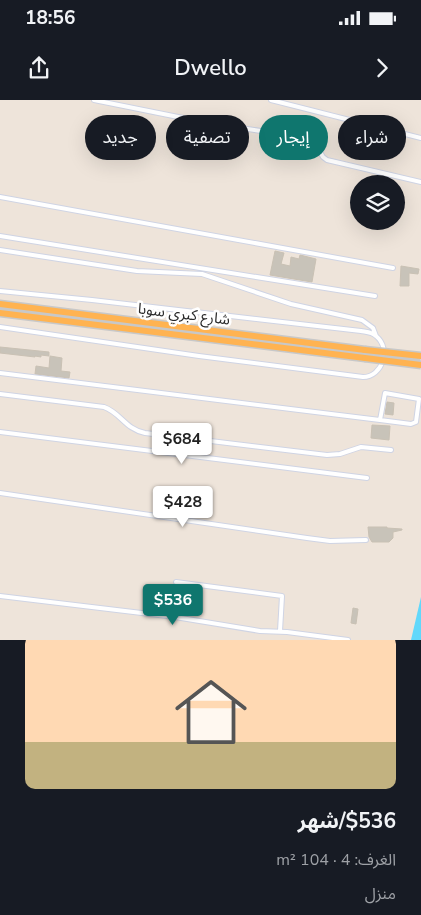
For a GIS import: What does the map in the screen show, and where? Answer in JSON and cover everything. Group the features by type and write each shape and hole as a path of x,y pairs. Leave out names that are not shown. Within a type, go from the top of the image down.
{"highway":[{"name":"شارع كبري سوبا","path":"0,304 421,356"},
{"name":"شارع كبري سوبا","path":"0,313 421,365"}],"street":[{"path":"94,100 208,123 288,135 316,145 322,157 326,160 421,182"},
{"path":"271,100 421,138"},
{"path":"0,197 393,268"},
{"path":"0,236 375,296"},
{"path":"0,250 118,269 202,274 291,304 362,320 373,328 381,343 383,349 382,366 376,373 363,377 209,358 0,327"},
{"path":"0,291 361,331 376,336"},
{"path":"0,374 380,420 415,423 419,399 385,393 380,420"},
{"path":"0,394 104,407 112,410 131,428 145,433 327,455 340,454 362,447 391,450"},
{"path":"0,432 367,478"},
{"path":"0,493 315,539 337,541 366,540"},
{"path":"176,582 282,596 280,631"},
{"path":"0,596 175,617 254,630 280,631 348,640"}],"water":[{"path":"421,597 421,640 411,640"}],"building":[{"path":"275,251 284,253 281,264 290,266 291,257 299,259 300,255 316,259 312,282 270,275"},
{"path":"401,266 419,269 418,274 409,273 409,286 400,286"},
{"path":"0,347 49,352 49,356 41,355 41,357 35,357 0,353"},
{"path":"50,356 62,358 61,371 70,372 69,378 35,374 36,366 49,368"},
{"path":"387,402 394,403 393,415 385,414"},
{"path":"372,425 390,426 389,440 371,438"},
{"path":"368,527 387,527 402,530 393,532 393,538 389,542 372,542 369,537"},
{"path":"353,608 358,609 356,624 351,623"}]}
